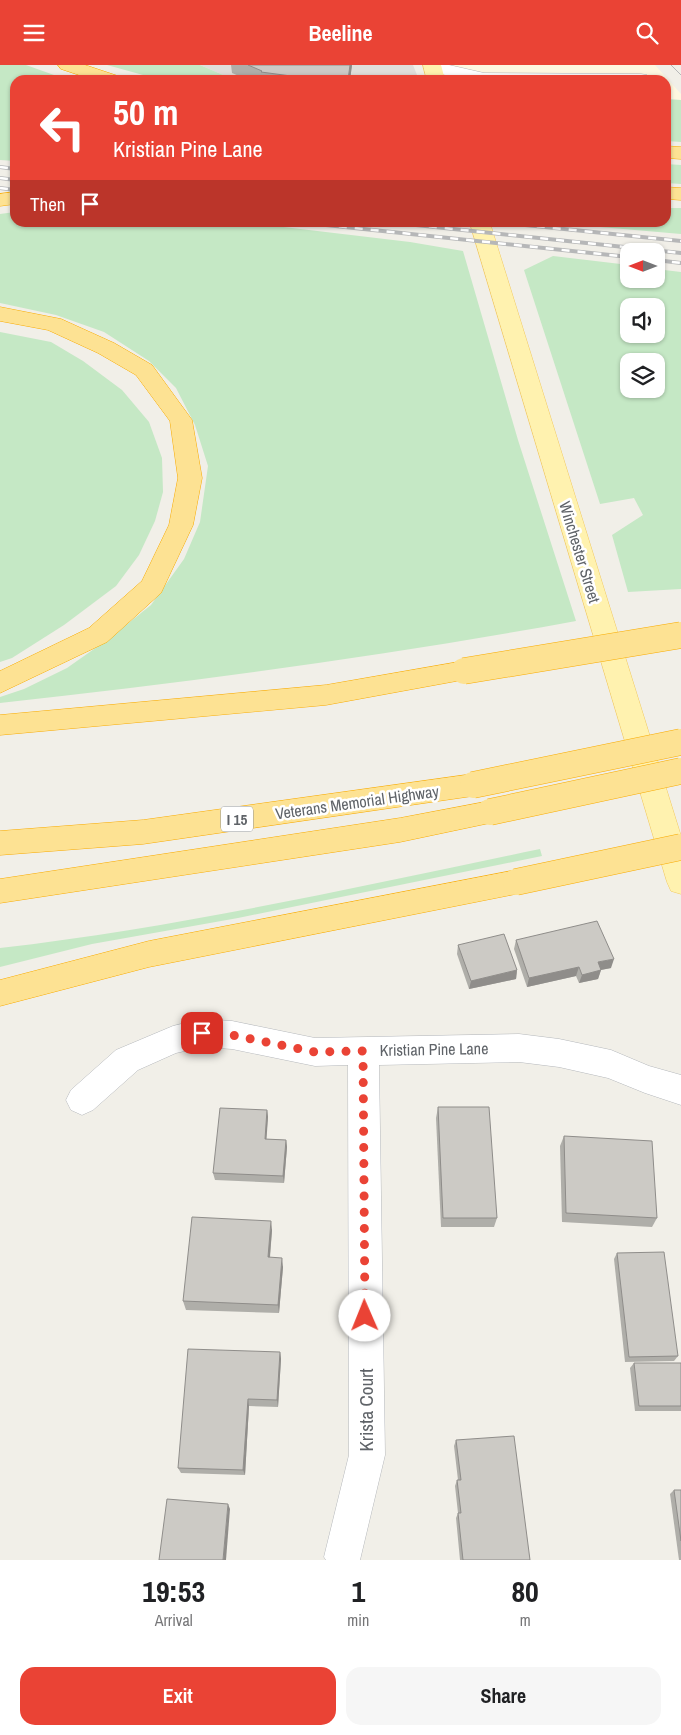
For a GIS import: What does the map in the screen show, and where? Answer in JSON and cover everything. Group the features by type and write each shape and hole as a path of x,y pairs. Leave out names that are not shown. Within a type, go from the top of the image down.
{"highway":[{"path":"67,65 97,75"},
{"path":"0,314 53,324 106,347 144,369 181,420 190,478 181,525 152,587 98,635 0,683"},
{"path":"0,725 326,695 681,635"},
{"name":"Veterans Memorial Highway","path":"0,843 143,832 474,785 681,742"},
{"path":"0,891 400,830 681,771"},
{"path":"0,993 149,954 516,882 681,847"}],"main road":[{"name":"Winchester Street","path":"481,227 681,882"}],"street":[{"path":"434,71 467,75"},
{"name":"Kristian Pine Lane","path":"82,1099 127,1060 173,1039 202,1033 232,1035 315,1052 519,1048 611,1064 645,1079 681,1090"},
{"name":"Krista Court","path":"343,1557 367,1455 363,1051"}],"shaded area":[{"path":"200,65 413,65 417,75 223,75"},
{"path":"452,65 655,65 664,75 454,75"},
{"path":"671,83 681,94 681,100 671,99"}],"green space":[{"path":"0,65 26,65 54,75 10,75 10,161 0,160"},
{"path":"107,65 200,65 223,75 143,75"},
{"path":"671,99 681,100 681,142 671,141"},
{"path":"671,164 681,165 681,184 671,183"},
{"path":"671,208 681,208 681,234 600,227 671,227"},
{"path":"10,213 10,227 283,227 410,242 463,251 518,440 576,621 433,646 289,667 0,703 0,697 24,689 67,668 111,637 151,605 184,559 200,522 208,466 195,425 176,388 149,361 104,332 56,315 0,303 0,214"},
{"path":"553,256 620,264 620,288 665,288 665,270 681,272 681,589 628,592 612,535 643,515 634,498 600,504 524,270"},
{"path":"0,332 51,342 83,361 122,390 149,422 162,458 163,492 155,521 139,555 116,586 64,625 12,658 0,662"},
{"path":"540,849 542,856 238,918 92,944 0,967 0,948 136,929 271,905"}],"building":[{"path":"248,65 350,65 349,75 284,75 262,71"},
{"path":"597,921 614,959 598,962 601,970 582,975 579,967 529,978 516,940"},
{"path":"504,934 517,970 471,981 458,945"},
{"path":"438,1107 489,1107 497,1218 443,1218"},
{"path":"220,1108 267,1110 265,1139 286,1140 283,1176 213,1173"},
{"path":"564,1136 652,1141 657,1218 566,1213"},
{"path":"192,1217 271,1221 268,1257 282,1258 278,1305 183,1301"},
{"path":"664,1252 678,1356 629,1357 617,1253"},
{"path":"188,1349 280,1352 277,1400 248,1399 243,1470 178,1468"},
{"path":"634,1363 681,1363 681,1406 639,1406"},
{"path":"514,1436 530,1560 463,1560 458,1513 461,1513 457,1480 461,1480 456,1440"},
{"path":"674,1490 681,1490 681,1541"},
{"path":"167,1499 228,1504 223,1560 159,1560"}],"tram line":[{"path":"671,65 681,75"}],"railway":[{"path":"0,167 10,168"},
{"path":"0,178 10,179"},
{"path":"0,188 10,189"},
{"path":"345,227 620,256"},
{"path":"435,227 681,253"},
{"path":"544,227 681,241"},
{"path":"665,261 681,263"}],"route":[{"path":"202,1033 232,1035 315,1052 363,1051 365,1316"}]}
